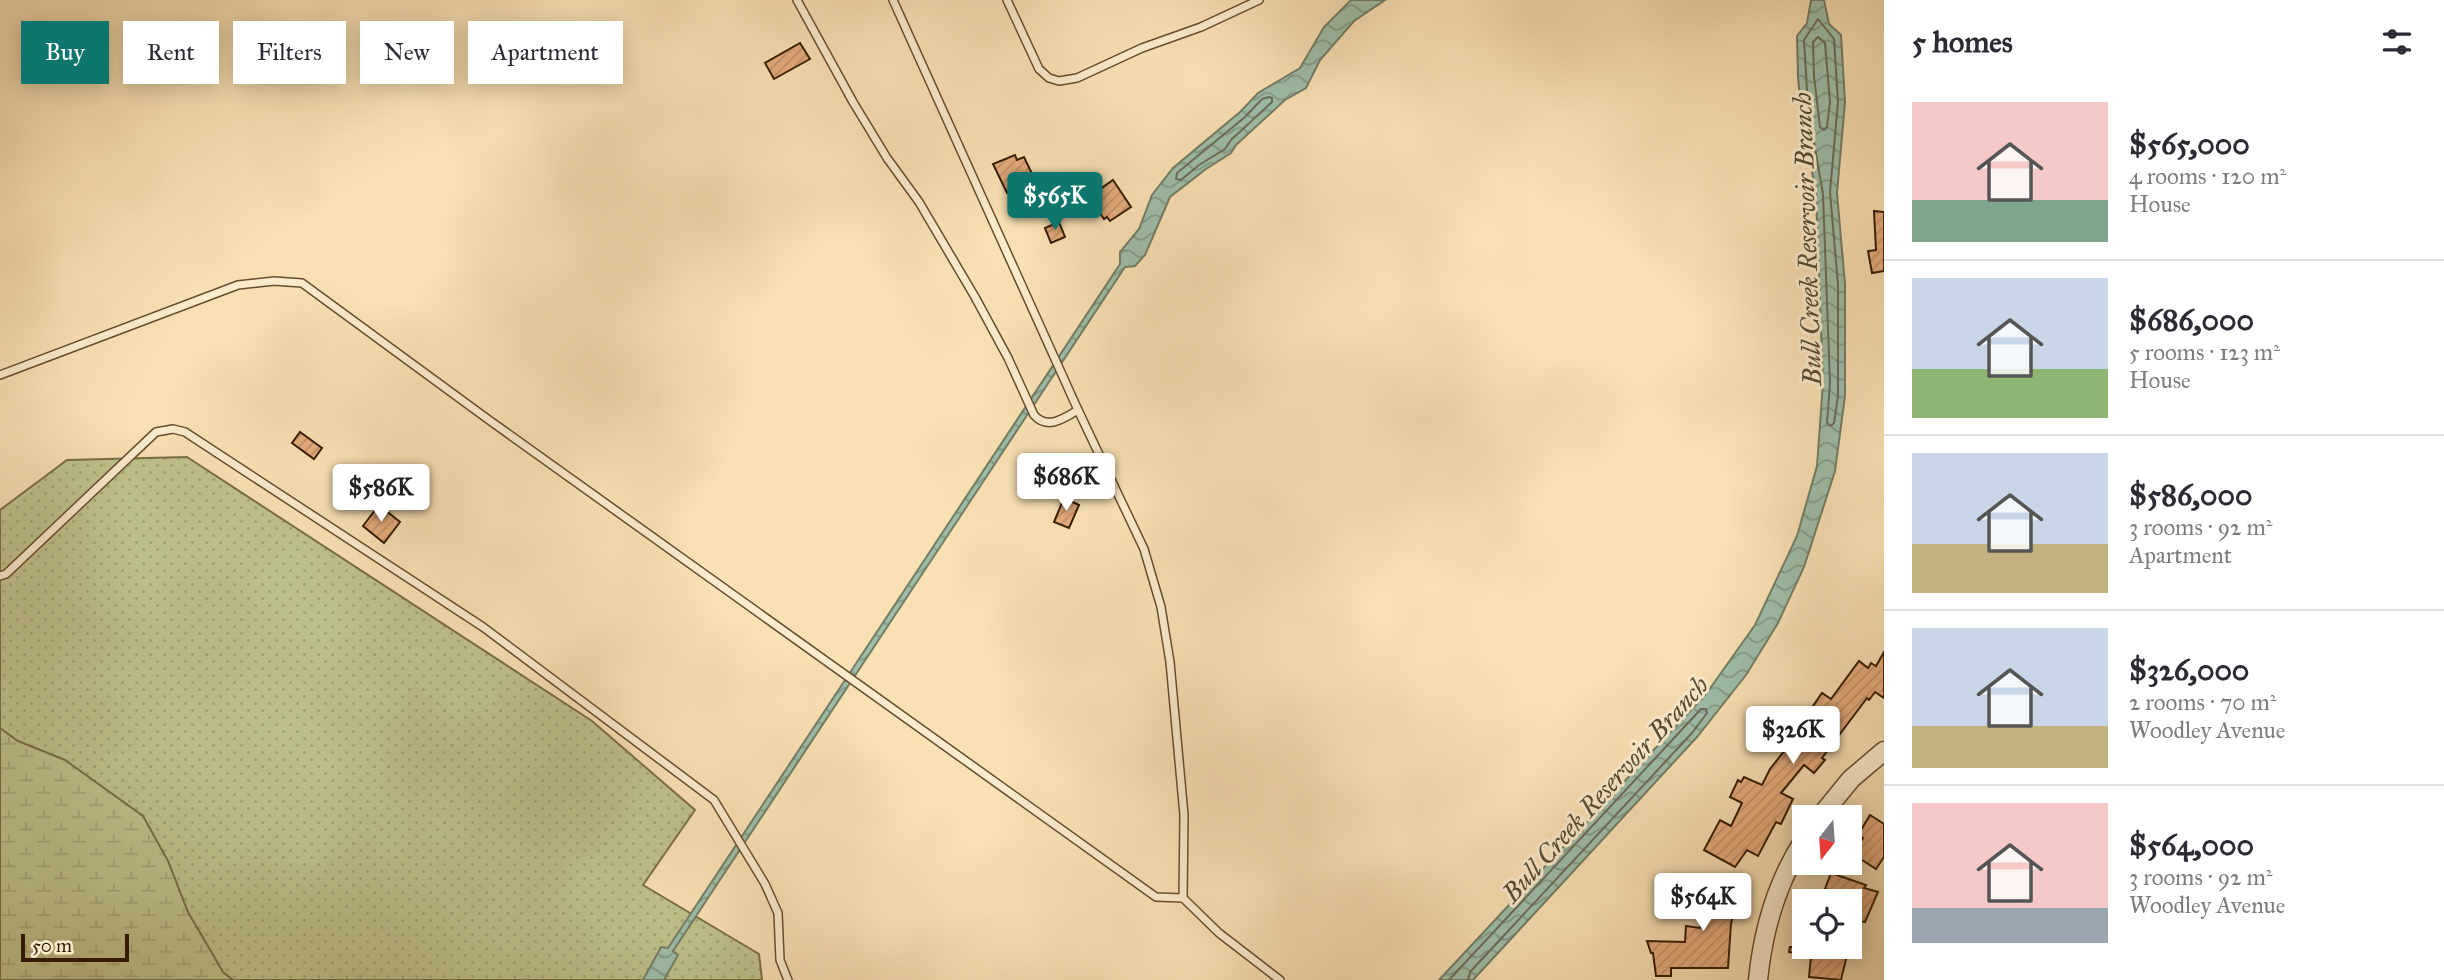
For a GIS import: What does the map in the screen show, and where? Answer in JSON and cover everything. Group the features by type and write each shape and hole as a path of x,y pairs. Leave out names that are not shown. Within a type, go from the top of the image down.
{"street":[{"path":"1830,805 1851,779 1884,751"},
{"path":"1758,980 1761,951 1777,894 1792,864"}],"lane":[{"path":"797,0 853,102 887,158 919,202 975,298 1008,358 1034,415 1047,423 1078,410"},
{"path":"893,0 1078,410 1144,549 1161,607 1170,662 1184,816 1183,898"},
{"path":"1007,0 1039,69 1049,78 1059,81 1077,78 1259,0"},
{"path":"0,375 238,285 274,281 302,284 1156,897 1183,898 1219,933 1280,980"},
{"path":"0,576 6,574 156,432 173,429 186,432 483,627 714,800 765,884 778,913 780,960 788,980"}],"green space":[{"path":"187,457 592,721 695,810 643,885 759,954 762,980 0,980 0,510 67,460"},
{"path":"0,728 18,741 65,760 143,816 168,861 188,912 223,972 233,980 0,980"}],"water":[{"path":"1351,0 1385,0 1354,21 1320,60 1306,88 1285,100 1236,145 1231,153 1170,197 1145,255 1135,266 1125,267 673,951 678,955 664,980 643,980 661,947 668,948 1120,264 1120,252 1139,229 1152,195 1173,168 1240,112 1258,93 1300,68 1324,27"},
{"path":"1811,0 1824,0 1829,24 1841,35 1845,102 1837,193 1845,284 1845,396 1835,471 1804,567 1778,623 1746,675 1697,737 1473,980 1439,980 1706,694 1755,625 1797,536 1817,466 1823,383 1816,194 1798,77 1797,36 1807,23"}],"building":[{"path":"800,43 810,59 774,79 765,63"},
{"path":"1015,155 1017,160 1024,157 1035,180 1007,193 993,164"},
{"path":"1113,180 1131,207 1110,221 1107,217 1104,219 1089,197"},
{"path":"1874,211 1884,212 1884,271 1872,273 1868,251 1876,250"},
{"path":"1059,222 1065,237 1051,243 1045,228"},
{"path":"300,432 322,448 314,459 292,443"},
{"path":"1061,472 1077,479 1069,497 1053,490"},
{"path":"1064,498 1079,505 1069,528 1054,522"},
{"path":"379,505 400,522 384,543 363,526"},
{"path":"1884,652 1884,698 1875,692 1869,700 1867,698 1822,758 1825,760 1814,773 1804,765 1781,793 1793,799 1781,824 1776,822 1758,856 1747,850 1735,867 1704,850 1720,820 1731,826 1742,803 1730,797 1738,780 1741,782 1744,777 1762,785 1770,769 1785,750 1777,741 1785,731 1793,735 1822,693 1831,699 1859,661 1868,668 1871,663 1876,666"},
{"path":"1870,815 1884,824 1884,857 1876,869 1862,860 1862,828"},
{"path":"1830,875 1837,875 1878,892 1865,922 1862,921 1862,889 1825,889"},
{"path":"1705,876 1745,887 1740,904 1736,903 1731,924 1728,968 1671,968 1671,976 1656,976 1653,953 1647,941 1685,942 1686,926 1700,928 1707,904 1698,901"},
{"path":"1811,959 1846,959 1841,980 1809,977"}],"water label":[{"name":"Bull Creek Reservoir Branch","path":"1807,239"},
{"name":"Bull Creek Reservoir Branch","path":"1605,789"}]}
